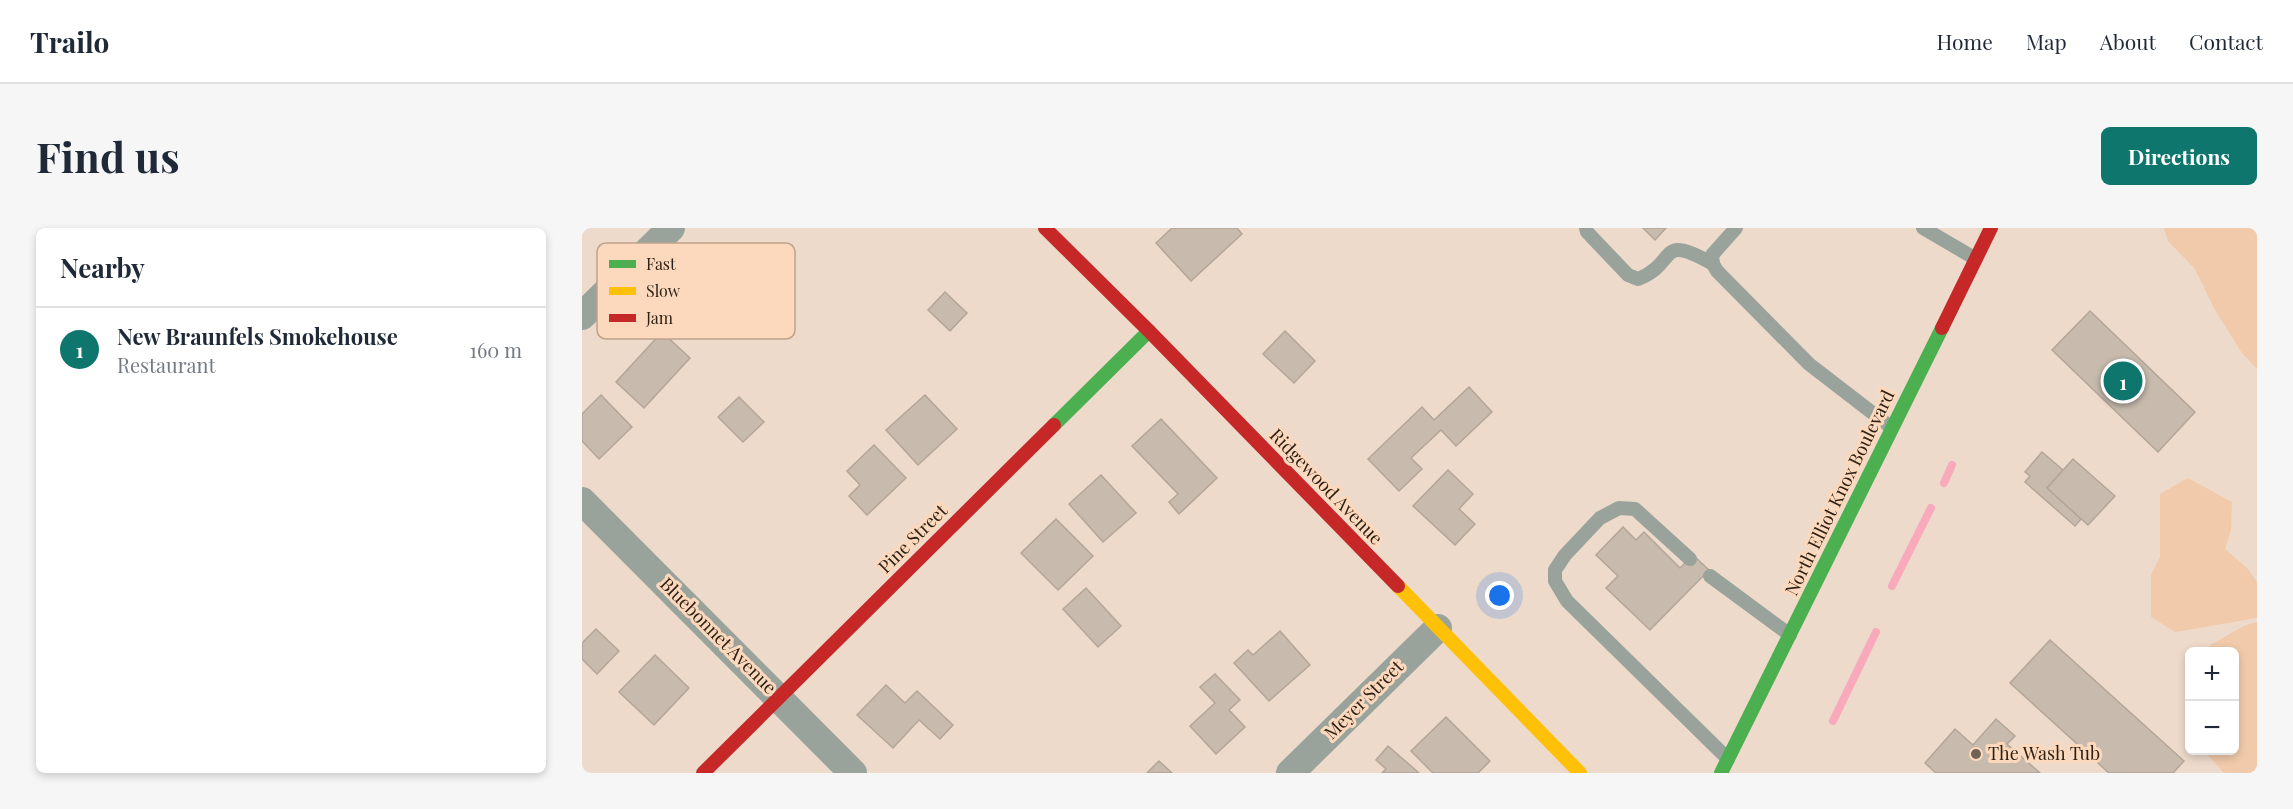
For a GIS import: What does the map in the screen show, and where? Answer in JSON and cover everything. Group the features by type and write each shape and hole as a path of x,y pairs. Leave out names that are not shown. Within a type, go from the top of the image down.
{"street":[{"path":"656,243 671,228"},
{"name":"Ridgewood Avenue","path":"1045,228 1149,331 1580,773"},
{"name":"North Elliot Knox Boulevard","path":"1721,773 1991,228"},
{"path":"582,316 597,301"},
{"name":"Pine Street","path":"703,773 1149,331"},
{"name":"Bluebonnet Avenue","path":"582,501 854,773"},
{"name":"Meyer Street","path":"1290,773 1438,628"}],"lane":[{"path":"1586,228 1587,232 1628,274 1638,279 1648,275 1671,251 1680,249 1689,250 1713,264"},
{"path":"1736,228 1712,255 1717,271 1809,364 1892,428"},
{"path":"1923,228 1976,259"},
{"path":"1690,559 1635,509 1619,508 1600,518 1565,555 1555,570 1555,581 1567,601 1728,759"},
{"path":"1710,576 1790,635"}],"shaded area":[{"path":"2164,228 2257,228 2257,369 2242,353 2214,308 2195,269 2168,241"},
{"path":"2188,478 2232,502 2231,530 2225,549 2247,568 2257,582 2257,618 2175,632 2151,617 2151,575 2160,557 2160,494"},
{"path":"2257,622 2257,773 2226,773 2208,755 2239,755 2239,647 2210,647 2210,645 2246,625"}],"building":[{"path":"1172,228 1237,228 1242,234 1191,281 1156,243"},
{"path":"1643,228 1666,228 1655,240"},
{"path":"945,292 967,313 950,331 928,310"},
{"path":"2090,311 2195,412 2158,452 2052,350"},
{"path":"1285,331 1315,361 1294,383 1263,354"},
{"path":"656,339 670,339 690,358 644,408 616,382"},
{"path":"1469,387 1492,412 1456,446 1441,430 1411,458 1422,469 1399,491 1368,459 1422,407 1434,420"},
{"path":"601,395 632,427 599,459 582,441 582,414"},
{"path":"925,395 957,429 918,465 886,430"},
{"path":"739,397 764,422 743,442 718,417"},
{"path":"1161,419 1217,478 1179,514 1169,502 1178,494 1132,446"},
{"path":"874,445 906,478 867,515 849,496 860,485 847,471"},
{"path":"2042,452 2063,470 2047,488 2081,519 2075,526 2025,482 2030,476 2025,472"},
{"path":"2073,459 2115,496 2088,525 2047,488"},
{"path":"1448,470 1473,494 1459,509 1475,524 1455,545 1413,506"},
{"path":"1101,475 1136,513 1103,542 1069,504"},
{"path":"1056,519 1093,556 1058,590 1021,553"},
{"path":"1623,527 1636,540 1644,532 1680,568 1693,555 1709,570 1650,630 1606,588 1618,576 1596,555"},
{"path":"1086,588 1121,626 1098,647 1063,609"},
{"path":"596,629 619,651 597,674 582,659 582,643"},
{"path":"1280,631 1310,665 1269,701 1234,663 1248,650 1253,655"},
{"path":"2050,640 2184,761 2173,773 2109,773 2010,683"},
{"path":"655,655 689,688 654,725 619,692"},
{"path":"1215,674 1240,700 1229,710 1245,727 1216,754 1190,726 1215,703 1200,687"},
{"path":"886,685 905,703 917,691 953,725 940,739 919,720 893,748 857,715"},
{"path":"1446,717 1490,761 1478,773 1433,773 1411,751"},
{"name":"The Wash Tub","path":"1996,719 2015,736 2007,744 2040,773 1936,773 1925,763 1955,729 1973,745"},
{"path":"1388,746 1419,773 1382,773 1386,769 1376,760"},
{"path":"1159,761 1172,773 1147,773"}],"waterway":[{"path":"1944,483 1952,465"},
{"path":"1892,586 1931,508"},
{"path":"1833,721 1876,632"}],"traffic: fast":[{"path":"1721,773 1942,328"},
{"path":"1054,425 1149,331"}],"traffic: slow":[{"path":"1398,586 1580,773"}],"traffic: jam":[{"path":"1045,228 1398,586"},
{"path":"1942,328 1991,228"},
{"path":"703,773 1054,425"}],"place":[{"name":"New Braunfels Smokehouse","path":"2123,381"},
{"name":"The Wash Tub","path":"1976,754"}]}
